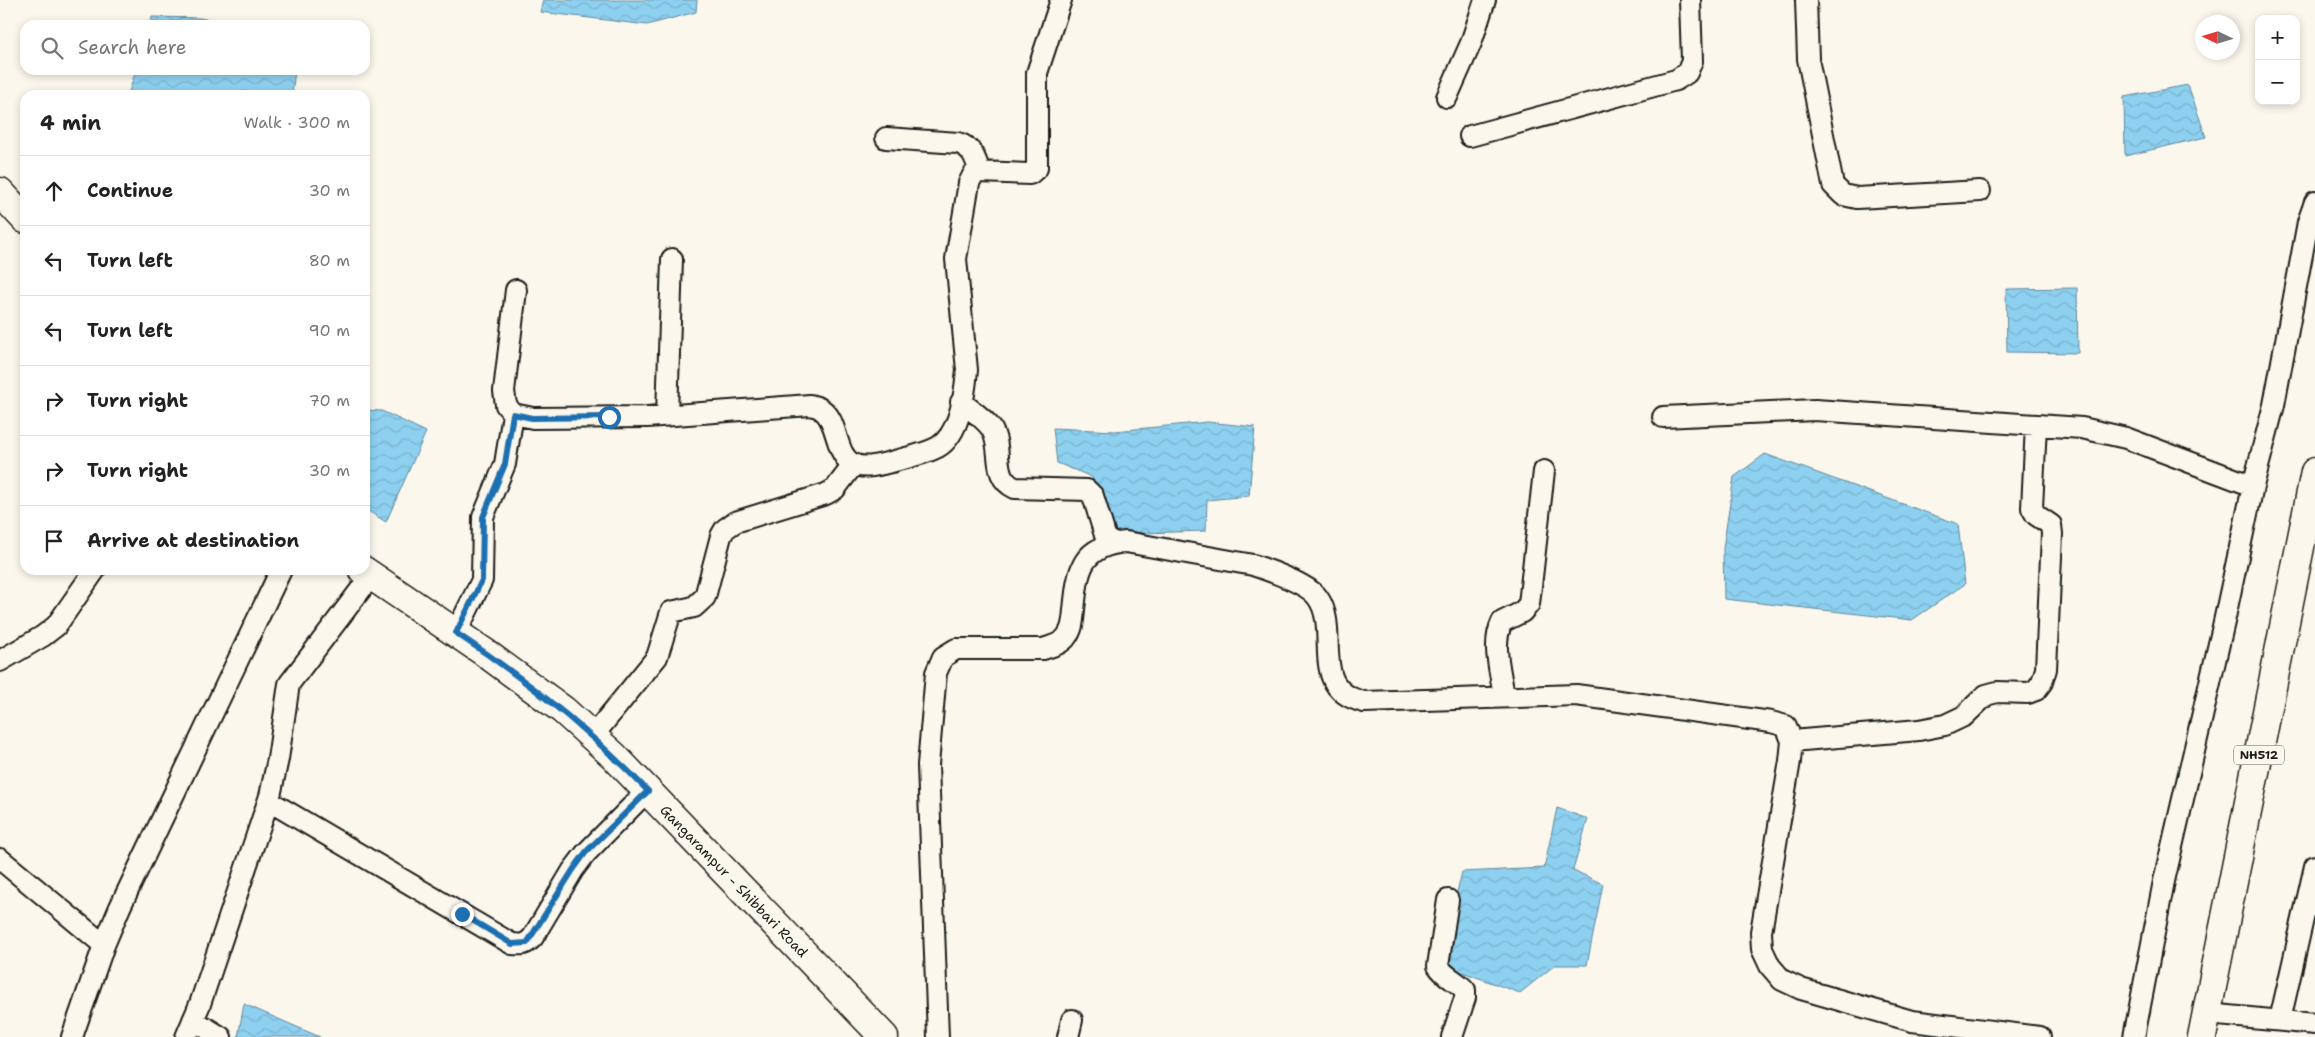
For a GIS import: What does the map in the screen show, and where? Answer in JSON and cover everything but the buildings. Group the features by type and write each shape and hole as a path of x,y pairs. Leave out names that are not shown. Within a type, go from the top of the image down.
{"main road":[{"path":"0,192 20,214"},
{"name":"NH512","path":"2211,1026 2315,472"},
{"name":"NH512","path":"2211,1026 2315,557"},
{"name":"Gangarampur - Shibbari Road","path":"370,575 456,633 563,710 648,791 884,1037"}],"street":[{"path":"516,290 504,391 506,405 513,414 532,418 667,415 810,405 822,408 846,458 854,464 875,466 927,452 940,446 950,435 962,402 967,370 956,259 969,183 973,175 980,172 1030,174 1037,168 1037,73 1061,0"},
{"path":"1448,97 1471,42 1485,0"},
{"path":"1470,136 1676,80 1686,73 1692,61 1690,0"},
{"path":"1806,0 1808,59 1833,185 1843,196 1857,198 1980,191"},
{"path":"886,138 958,143 967,146 972,151 980,172"},
{"path":"2134,1037 2164,881 2224,622 2253,486 2274,405 2308,222 2315,202"},
{"path":"667,415 672,259"},
{"path":"962,402 990,427 995,437 1000,472 1007,484 1015,488 1087,490 1093,496 1108,545"},
{"path":"1663,417 1822,410 2036,424 2104,432 2253,486"},
{"path":"456,633 482,580 483,517 505,464 513,414"},
{"path":"1792,741 1919,730 1945,725 1964,716 1986,695 1997,692 2028,693 2036,690 2042,682 2046,669 2052,534 2051,525 2036,515 2032,508 2036,424"},
{"path":"592,737 657,657 671,612 694,607 705,598 721,536 725,529 735,522 826,494 835,489 854,464"},
{"path":"1504,697 1496,644 1497,632 1502,622 1522,612 1529,604 1544,471"},
{"path":"938,1037 928,775 936,673 943,657 956,649 1043,648 1056,645 1067,637 1072,626 1080,569 1087,558 1099,548 1126,542 1253,565 1270,570 1318,596 1324,610 1331,676 1340,691 1352,699 1364,702 1576,696 1771,722 1786,726 1792,741 1761,932 1762,949 1770,966 1782,980 1800,989 1912,1021 2040,1037"},
{"path":"0,661 43,636 56,626 92,575"},
{"path":"72,1037 104,945 124,898 279,575"},
{"path":"222,1037 190,1028 269,801 275,780 289,684 366,575"},
{"path":"269,801 512,944 521,945 527,943 533,937 573,870 586,852 648,791"},
{"path":"0,859 104,945"},
{"path":"2280,1020 2315,866"},
{"path":"1448,900 1438,966 1443,974 1465,990 1452,1037"},
{"path":"2211,1026 2280,1020 2315,1024"}],"water":[{"path":"543,0 697,0 696,12 647,25 540,12"},
{"path":"152,17 210,20 151,20"},
{"path":"134,75 294,75 293,90 130,90"},
{"path":"2188,85 2206,137 2125,156 2124,97"},
{"path":"2077,288 2078,353 2007,352 2006,289"},
{"path":"370,410 382,411 426,432 386,522 370,512"},
{"path":"1208,422 1255,427 1249,496 1207,500 1206,531 1108,534 1092,477 1057,463 1053,428 1115,431"},
{"path":"1765,454 1958,524 1965,584 1912,620 1724,599 1723,548 1734,477"},
{"path":"1557,808 1588,819 1573,870 1603,884 1587,965 1555,965 1520,993 1454,969 1440,961 1462,872 1544,868"},
{"path":"244,1004 320,1037 238,1037"}],"route":[{"path":"462,914 512,944 521,945 527,943 533,937 573,870 586,852 648,791 614,756 563,710 456,633 478,592 482,580 484,570 483,517 486,505 505,464 513,414 532,418 609,417"}]}
